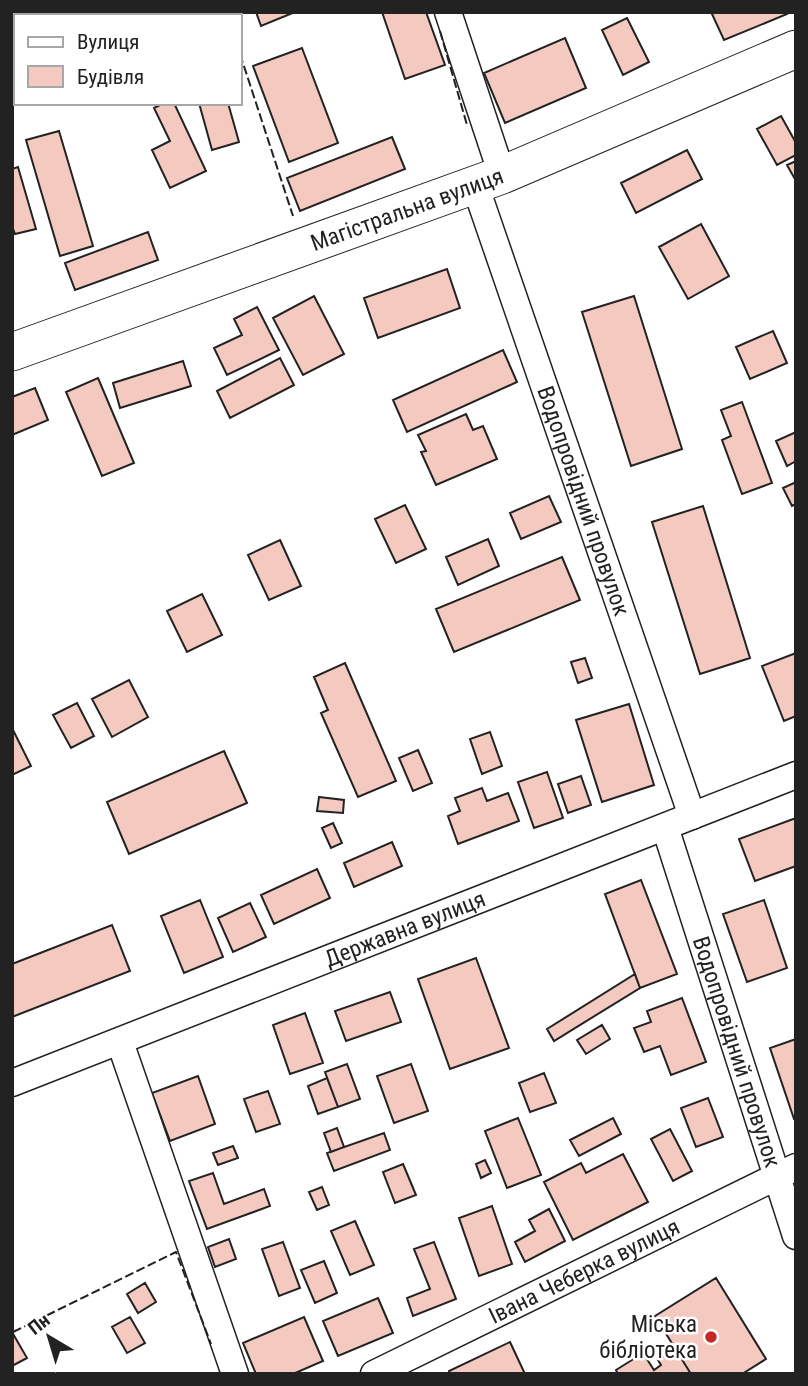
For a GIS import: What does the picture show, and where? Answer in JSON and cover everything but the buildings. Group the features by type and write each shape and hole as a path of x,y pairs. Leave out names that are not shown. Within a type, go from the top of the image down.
{"main road":[{"name":"Магістральна вулиця","path":"12,352 489,180 796,49"}],"street":[{"name":"Водопровідний провулок","path":"448,12 489,180 692,816"},
{"name":"Державна вулиця","path":"12,1083 796,775"},
{"name":"Водопровідний провулок","path":"665,827 786,1172 796,1236"},
{"path":"120,1042 235,1374"},
{"name":"Івана Чеберка вулиця","path":"374,1374 786,1172"}],"fence":[{"path":"440,31 467,125"},
{"path":"242,60 293,216"},
{"path":"13,1332 176,1252 211,1344"}],"place":[{"name":"Міська бібліотека","path":"711,1337"}]}
